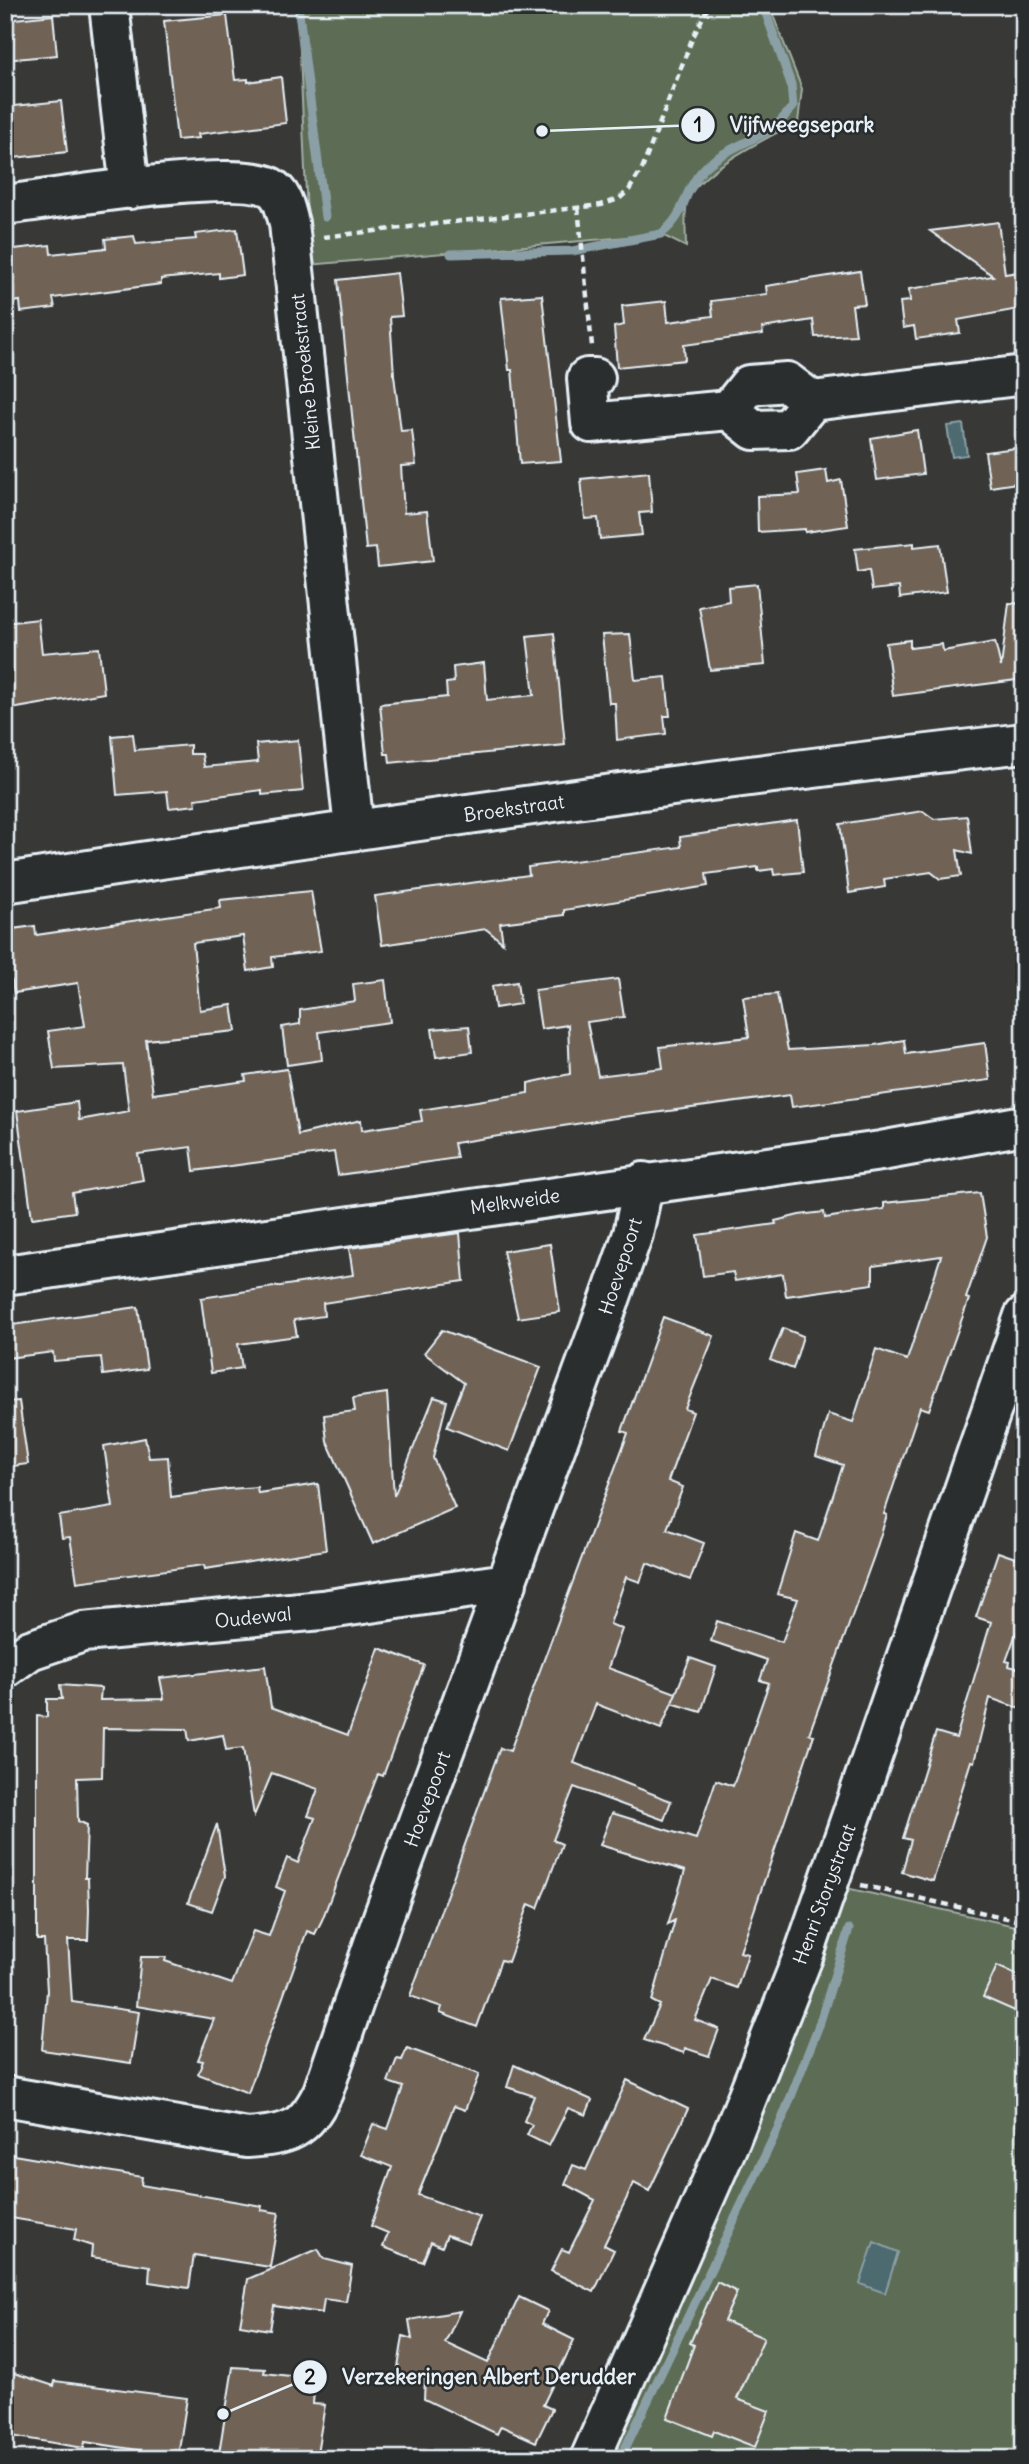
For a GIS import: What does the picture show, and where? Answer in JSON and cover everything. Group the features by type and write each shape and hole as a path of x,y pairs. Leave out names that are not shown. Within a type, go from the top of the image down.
{"street":[{"path":"109,5 130,188"},
{"name":"Kleine Broekstraat","path":"5,205 130,188 243,179 268,185 278,192 283,201 291,240 354,829"},
{"path":"595,378 587,378 591,423 729,410 749,385 787,382 812,401 1024,375"},
{"name":"Broekstraat","path":"5,883 354,829 869,760 1024,743"},
{"name":"Melkweide","path":"5,1275 644,1182 881,1151 1024,1125"},
{"name":"Hoevepoort","path":"5,2096 247,2138 278,2136 295,2129 311,2116 323,2092 383,1917 633,1234 644,1182"},
{"name":"Henri Storystraat","path":"590,2459 732,2138 831,1878 1024,1315"},
{"name":"Oudewal","path":"5,1668 30,1650 83,1632 322,1610 507,1583"}],"path":[{"path":"291,240 578,207 619,199 629,190 642,169 692,39 709,5"},
{"path":"578,207 595,378"},
{"path":"831,1878 1024,1922"}],"green space":[{"path":"298,5 769,5 802,89 798,122 735,156 704,179 693,191 686,207 686,247 660,234 309,265"},
{"path":"842,1887 1024,1928 1024,2459 610,2459"}],"water":[{"path":"963,424 967,455 952,457 947,426"},
{"path":"874,2242 898,2252 885,2293 860,2284"}],"building":[{"path":"53,15 57,55 5,60 5,20"},
{"path":"227,15 235,80 248,79 248,82 281,77 286,123 198,134 199,138 177,140 164,21"},
{"path":"61,101 67,152 5,159 5,107"},
{"path":"998,222 1005,274 1024,271 1024,308 958,320 960,333 916,339 914,326 903,328 900,302 910,301 909,289 993,276 930,231"},
{"path":"237,229 243,275 219,278 219,273 161,279 161,284 53,298 55,308 21,312 20,301 5,303 5,250 50,245 51,254 106,248 105,239 134,236 136,244 196,239 195,234"},
{"path":"860,271 865,304 852,305 856,335 815,337 813,320 762,328 763,334 684,345 685,360 617,367 614,327 624,325 622,306 666,301 668,322 713,316 711,301 767,294 766,286"},
{"path":"397,273 402,316 390,317 394,375 401,431 412,430 416,465 401,466 404,513 427,511 433,561 378,567 376,548 366,549 338,280"},
{"path":"542,295 561,461 520,464 512,370 509,370 501,298"},
{"path":"917,430 923,474 877,480 871,438"},
{"path":"1024,447 1024,482 990,487 985,452"},
{"path":"826,470 828,483 841,480 848,526 805,532 805,529 758,532 757,496 800,494 797,474"},
{"path":"649,472 652,512 639,513 642,535 600,539 598,518 585,519 581,479"},
{"path":"914,543 914,547 940,544 947,592 900,598 899,587 872,590 869,570 858,572 855,549"},
{"path":"757,584 765,665 710,670 699,607 729,601 728,587"},
{"path":"1009,603 1024,604 1024,679 893,696 886,643 910,640 910,648 942,644 943,651 995,642 1001,667"},
{"path":"38,619 42,653 99,648 104,693 11,709 5,623"},
{"path":"554,633 565,745 390,763 389,754 385,754 380,704 447,697 446,683 454,682 453,667 484,663 487,700 534,695 527,636"},
{"path":"630,634 635,680 666,677 670,716 664,716 666,734 617,740 615,703 609,703 602,635"},
{"path":"133,734 135,750 190,745 190,754 202,754 204,767 258,762 256,744 298,740 303,791 262,795 262,790 195,799 196,805 169,808 167,791 117,795 112,736"},
{"path":"923,811 934,819 967,816 972,854 957,850 961,876 940,879 931,872 884,879 885,887 849,893 840,824"},
{"path":"797,820 803,872 774,875 773,869 758,871 758,867 706,874 708,886 564,910 564,915 500,923 503,943 486,929 382,945 375,896 529,875 528,867 681,847 680,837"},
{"path":"311,891 321,951 272,957 273,967 248,971 243,936 193,943 200,1010 232,1005 236,1031 146,1040 153,1094 246,1081 245,1075 287,1069 298,1135 361,1120 362,1130 422,1121 420,1110 528,1093 528,1083 570,1074 568,1025 541,1029 535,990 618,979 624,1017 587,1022 598,1076 663,1068 660,1047 749,1037 743,997 777,994 788,1050 875,1045 904,1040 906,1054 985,1043 990,1080 792,1107 790,1095 608,1119 454,1143 457,1158 338,1175 334,1152 194,1171 191,1147 138,1154 143,1180 72,1193 75,1212 32,1218 17,1111 77,1102 79,1120 129,1111 123,1065 54,1069 48,1031 85,1026 78,983 14,993 12,981 5,982 5,930 35,926 36,935 221,908 220,900"},
{"path":"385,980 390,1022 319,1032 322,1060 287,1065 282,1027 300,1024 300,1010 355,1001 353,984"},
{"path":"517,982 520,1004 495,1008 492,986"},
{"path":"469,1026 472,1052 436,1057 432,1029"},
{"path":"980,1193 987,1237 966,1298 969,1299 929,1410 920,1407 884,1514 887,1515 874,1556 809,1734 814,1735 740,1952 748,1954 737,1988 712,1979 695,2020 719,2029 709,2056 685,2048 684,2053 644,2040 660,2005 652,2001 675,1920 668,1924 685,1871 600,1845 612,1813 696,1839 716,1780 733,1786 769,1683 760,1680 767,1660 711,1641 717,1621 782,1642 798,1599 777,1594 796,1533 818,1541 843,1465 816,1456 828,1414 853,1422 876,1349 907,1360 941,1256 873,1266 873,1284 786,1296 783,1274 735,1281 733,1272 703,1276 697,1235 776,1224 775,1221 799,1215 824,1212 825,1218 884,1209 884,1203"},
{"path":"460,1233 464,1281 323,1303 324,1316 294,1320 297,1336 238,1344 242,1368 211,1373 201,1298 353,1275 349,1248"},
{"path":"550,1244 560,1312 518,1318 503,1251"},
{"path":"138,1307 147,1369 103,1375 101,1357 54,1361 53,1352 7,1358 5,1326"},
{"path":"663,1317 714,1336 685,1409 693,1412 668,1481 683,1487 667,1529 704,1543 690,1580 647,1563 640,1582 626,1577 610,1624 622,1629 608,1668 676,1693 661,1729 596,1704 574,1763 671,1801 664,1820 574,1787 553,1840 562,1844 538,1908 529,1904 508,1962 501,1960 477,2027 440,2013 442,2007 410,1996 500,1748 510,1751 628,1433 622,1431"},
{"path":"783,1328 803,1336 793,1369 770,1360"},
{"path":"442,1330 541,1367 509,1451 447,1427 464,1383 424,1353"},
{"path":"387,1393 394,1496 434,1397 447,1401 433,1458 455,1508 373,1544 327,1441 324,1415 355,1411 353,1398"},
{"path":"19,1401 28,1464 5,1467 5,1402"},
{"path":"145,1438 149,1458 168,1457 171,1497 257,1487 258,1493 318,1484 326,1550 205,1569 204,1565 77,1582 70,1537 62,1538 59,1516 113,1507 104,1446"},
{"path":"998,1552 1024,1561 1024,1612 1006,1661 1010,1662 1009,1666 1024,1670 1024,1710 990,1698 974,1762 971,1761 933,1881 902,1872 911,1840 903,1838 936,1732 956,1738 991,1622 976,1617"},
{"path":"379,1648 424,1665 383,1776 378,1774 322,1920 315,1934 307,1931 248,2093 198,2074 203,2061 198,2060 214,2019 136,2006 141,1957 166,1957 165,1961 232,1984 253,1931 269,1936 285,1891 276,1887 287,1858 298,1863 315,1818 308,1816 318,1789 272,1773 254,1816 243,1748 226,1750 223,1735 189,1741 187,1729 103,1728 102,1777 77,1778 78,1821 87,1825 85,1878 88,1878 89,1910 88,1940 68,1940 72,2002 139,2012 131,2063 42,2050 47,1991 44,1940 37,1940 37,1716 47,1717 47,1699 62,1699 60,1685 101,1688 100,1700 164,1699 160,1678 265,1666 271,1707 348,1735"},
{"path":"690,1658 716,1667 701,1712 672,1703"},
{"path":"217,1824 225,1876 212,1911 188,1903"},
{"path":"997,1966 1024,1978 1024,2015 983,1997"},
{"path":"407,2048 479,2074 465,2110 454,2106 418,2195 480,2217 469,2243 447,2235 442,2247 431,2242 423,2262 383,2247 388,2233 371,2226 392,2167 361,2155 373,2124 388,2129 403,2087 388,2082 397,2059 402,2060"},
{"path":"514,2065 592,2100 586,2115 568,2108 549,2146 527,2135 532,2125 524,2121 534,2096 507,2087"},
{"path":"627,2080 688,2109 649,2191 634,2183 604,2245 614,2250 594,2292 551,2271 562,2249 569,2252 595,2200 565,2184 573,2165 586,2170"},
{"path":"8,2154 142,2177 141,2185 262,2206 261,2210 279,2213 270,2267 194,2255 189,2288 149,2282 150,2266 91,2257 92,2246 74,2240 76,2229 5,2217"},
{"path":"318,2249 324,2259 352,2266 346,2302 324,2299 322,2313 274,2306 270,2330 240,2325 248,2279"},
{"path":"717,2282 737,2292 724,2321 764,2338 737,2399 769,2411 755,2447 714,2431 712,2436 667,2418 694,2345 690,2343"},
{"path":"519,2297 548,2311 542,2324 574,2340 543,2405 552,2409 536,2442 501,2426 497,2434 424,2399 425,2378 397,2374 403,2336 412,2339 409,2320 460,2311 445,2343 488,2363"},
{"path":"233,2367 265,2369 264,2373 315,2379 313,2404 325,2405 316,2459 218,2459"},
{"path":"5,2370 54,2386 55,2381 187,2398 178,2456 85,2442 84,2448 5,2435"}],"waterway":[{"path":"298,5 325,217"},
{"path":"298,6 309,5"},
{"path":"451,254 572,251 661,234 680,212 695,180 709,164 774,127 793,107 791,84 763,5"},
{"path":"620,2459 781,2122 819,2025 849,1929"}],"place":[{"name":"Vijfweegsepark","path":"542,131"},
{"name":"Verzekeringen Albert Derudder","path":"223,2414"}]}
